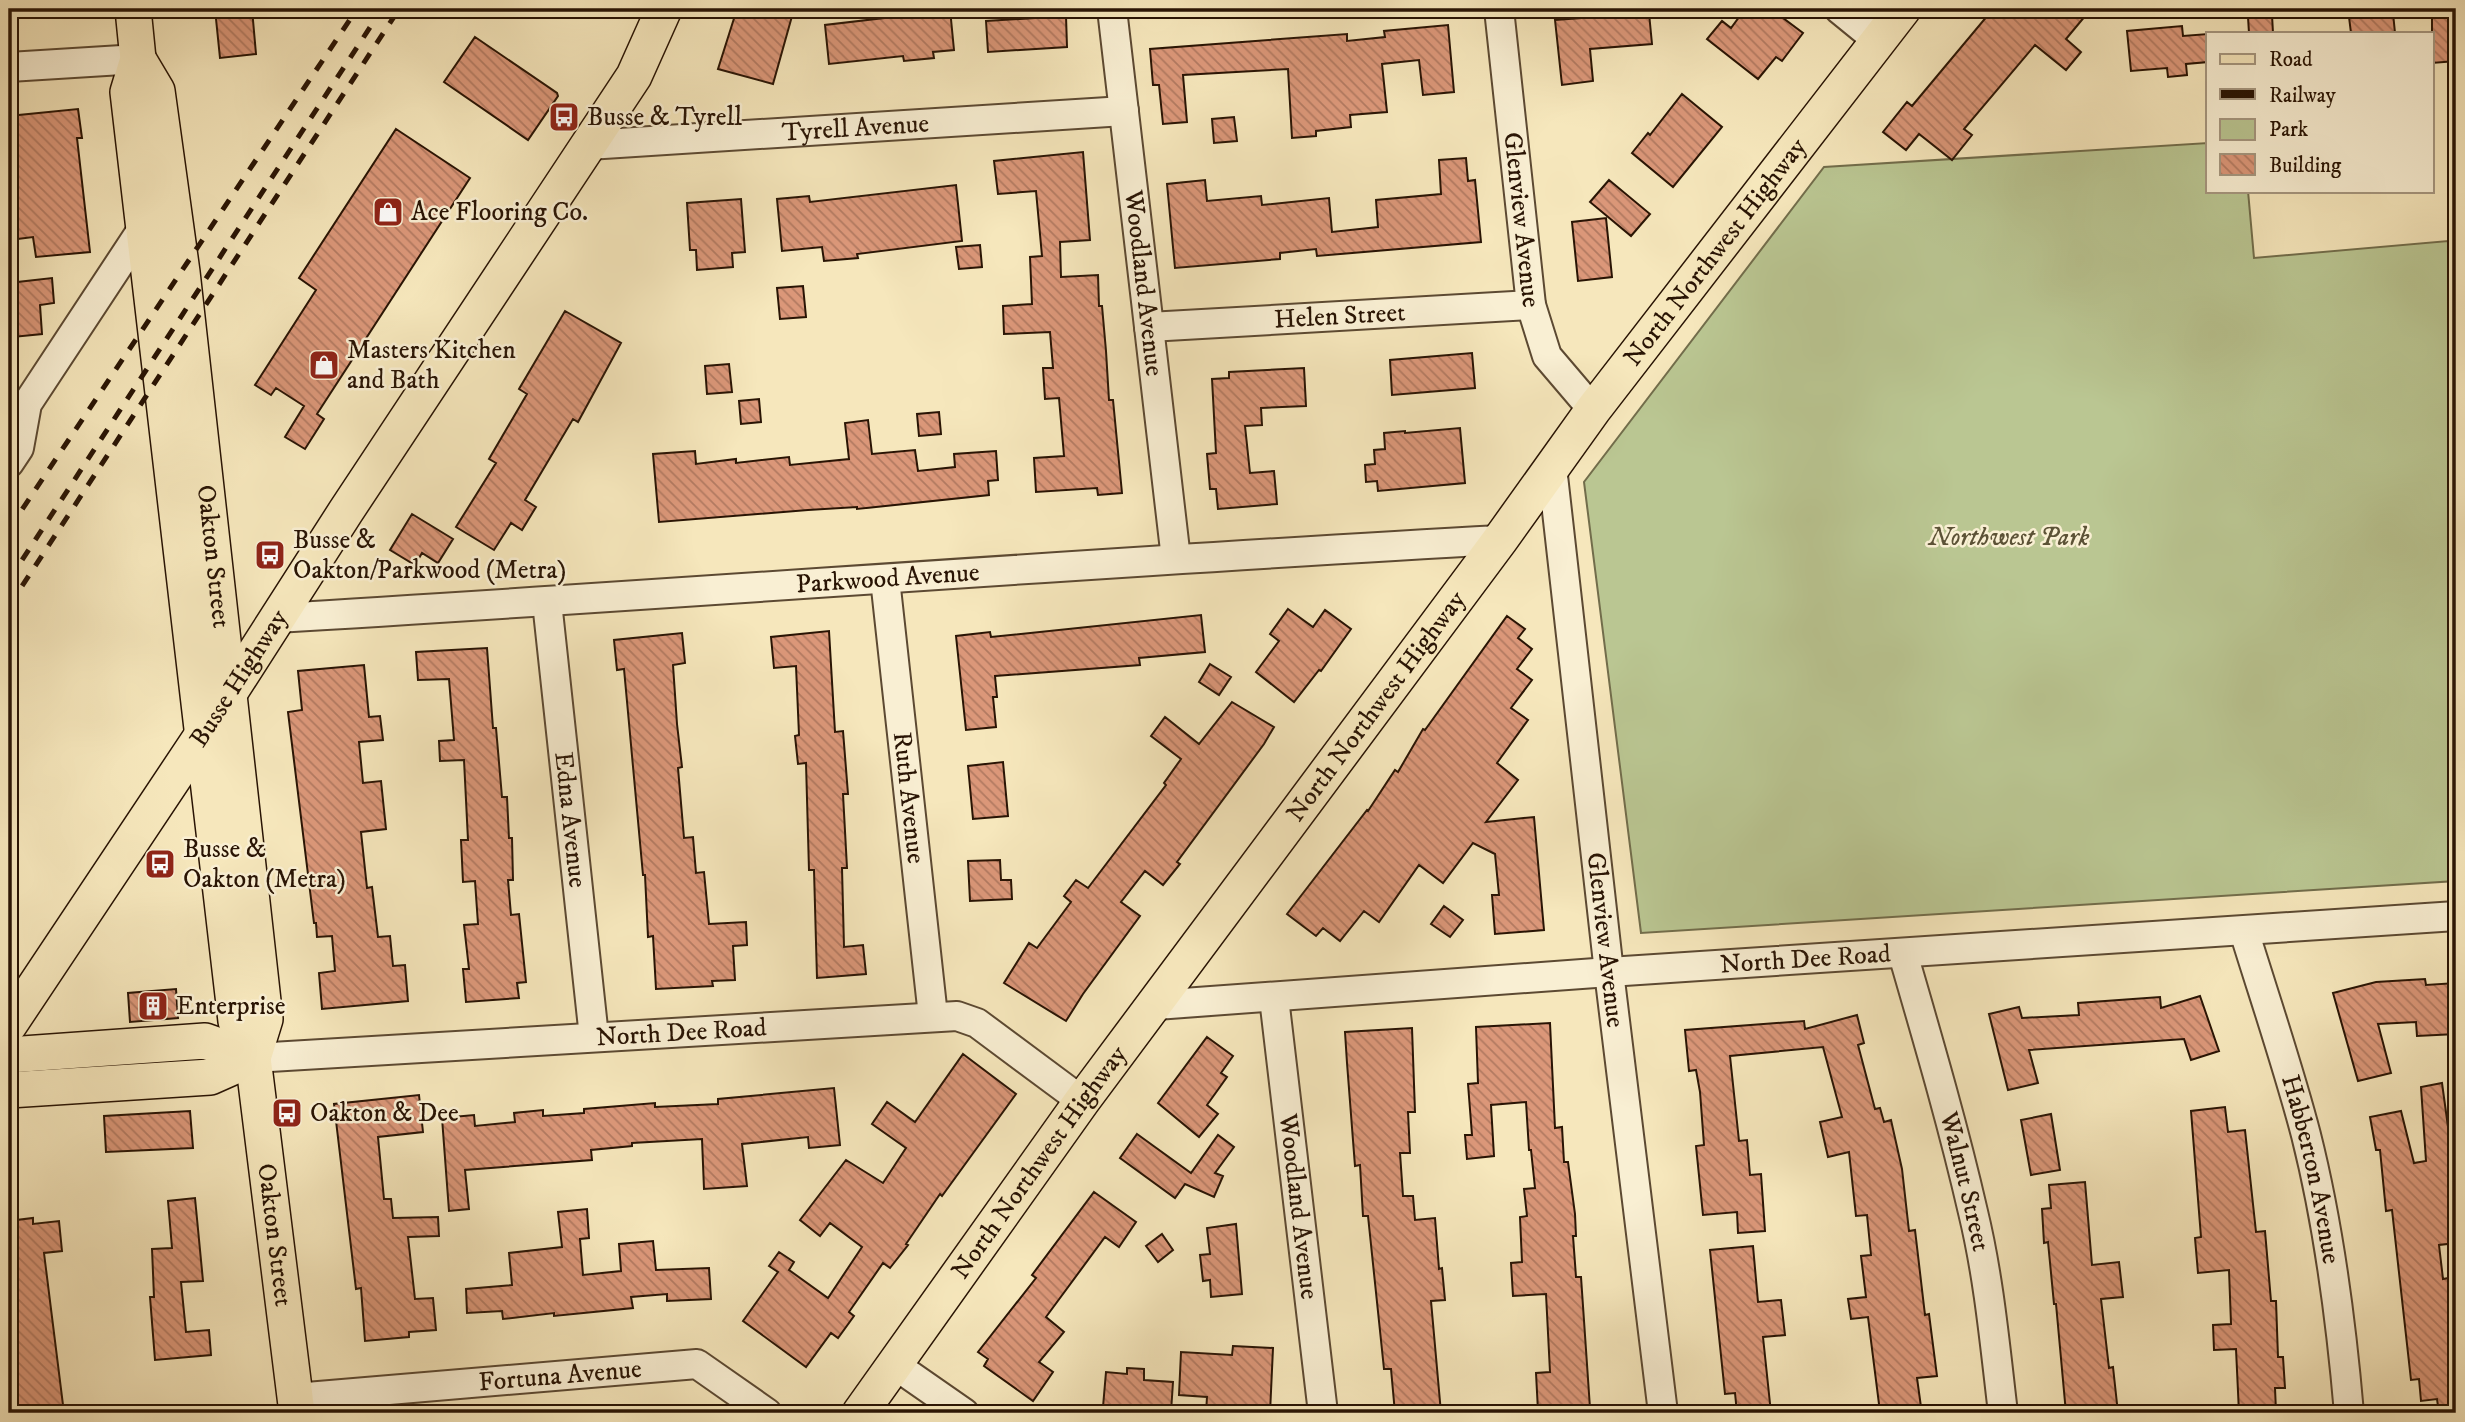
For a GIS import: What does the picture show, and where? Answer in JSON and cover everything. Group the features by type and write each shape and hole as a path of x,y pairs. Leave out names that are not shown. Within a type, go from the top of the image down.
{"main road":[{"name":"Oakton Street","path":"133,9 138,59 128,92 236,1021 253,1058 296,1405"},
{"name":"Busse Highway","path":"9,1025 634,76 664,9"},
{"name":"North Northwest Highway","path":"860,1413 1082,1101 1500,540 1592,410 1903,9"},
{"name":"Oakton Street","path":"138,59 157,90 182,272 265,1019 253,1058"},
{"name":"North Dee Road","path":"9,1055 205,1041 253,1058"},
{"name":"North Dee Road","path":"9,1090 210,1077 253,1058"}],"street":[{"name":"Woodland Avenue","path":"1112,9 1176,559"},
{"name":"Glenview Avenue","path":"1499,9 1531,305 1547,355 1592,410"},
{"path":"1839,9 1877,40"},
{"path":"9,67 138,59"},
{"name":"Tyrell Avenue","path":"588,145 1124,111"},
{"path":"9,463 19,448 18,404 145,225"},
{"name":"Helen Street","path":"1149,327 1531,305"},
{"name":"Glenview Avenue","path":"1552,467 1662,1413"},
{"name":"Parkwood Avenue","path":"277,618 1500,540"},
{"name":"Ruth Avenue","path":"885,579 933,1016"},
{"name":"Edna Avenue","path":"547,602 594,1037"},
{"name":"North Dee Road","path":"1156,1005 2456,916"},
{"name":"Habberton Avenue","path":"2244,931 2287,1067 2317,1187 2333,1268 2349,1413"},
{"name":"Walnut Street","path":"1903,954 1938,1073 1974,1214 1986,1280 2003,1413"},
{"name":"Woodland Avenue","path":"1274,998 1323,1413"},
{"name":"North Dee Road","path":"253,1058 957,1016 977,1023 1082,1101"},
{"name":"Fortuna Avenue","path":"296,1405 697,1364 767,1413"},
{"path":"895,1365 964,1413"}],"green space":[{"name":"Northwest Park","path":"2206,143 2206,192 2248,192 2254,258 2448,241 2456,314 2456,881 1641,933 1584,482 1824,167"}],"building":[{"path":"215,9 252,9 256,54 220,58"},
{"path":"737,9 794,9 773,84 718,69"},
{"path":"918,9 950,9 954,50 933,52 934,58 904,61 903,56 829,64 825,25 918,14"},
{"path":"1745,9 1771,9 1803,33 1782,61 1776,57 1758,79 1707,39 1722,21 1731,28"},
{"path":"1993,9 2091,9 2066,39 2081,52 2066,70 2035,45 1964,129 1972,135 1952,160 1919,134 1906,150 1883,132 1907,102 1912,106"},
{"path":"1649,13 1652,44 1590,49 1593,81 1562,85 1555,20"},
{"path":"2393,13 2395,32 2351,32 2349,17"},
{"path":"2272,15 2273,32 2249,32 2248,17"},
{"path":"1066,16 1067,47 988,52 986,21"},
{"path":"2456,16 2456,61 2434,63 2432,18"},
{"path":"1448,25 1454,92 1423,95 1419,60 1382,64 1387,112 1350,115 1351,127 1316,131 1316,136 1292,138 1288,69 1183,75 1187,122 1163,124 1159,85 1153,85 1150,49 1347,34 1347,41 1385,37 1384,31"},
{"path":"2182,26 2183,36 2206,34 2206,62 2186,64 2187,75 2168,77 2167,68 2131,71 2127,31"},
{"path":"475,37 557,93 558,96 528,140 444,82"},
{"path":"1682,94 1722,127 1673,187 1632,153"},
{"path":"78,109 82,138 77,138 90,252 36,257 33,237 9,240 9,116"},
{"path":"1234,117 1237,141 1214,143 1212,119"},
{"path":"396,129 470,178 317,414 324,419 305,449 285,437 304,406 276,388 271,395 255,385 316,290 299,278"},
{"path":"1083,152 1090,240 1060,242 1061,277 1098,275 1109,400 1113,400 1122,493 1098,495 1097,488 1036,492 1034,458 1064,456 1059,398 1045,399 1043,368 1053,368 1050,332 1004,334 1003,306 1032,304 1030,257 1042,256 1036,191 998,194 994,161"},
{"path":"1466,158 1468,181 1475,180 1481,242 1317,256 1316,249 1280,253 1280,259 1175,268 1167,184 1205,180 1207,201 1261,196 1262,205 1329,198 1332,232 1378,227 1376,200 1441,194 1439,160"},
{"path":"1609,180 1650,214 1631,236 1590,202"},
{"path":"956,185 962,241 857,254 858,258 824,261 822,247 782,251 777,199 809,196 810,202"},
{"path":"741,199 745,252 732,253 733,267 697,270 696,250 690,250 687,203"},
{"path":"1606,218 1612,277 1578,281 1572,222"},
{"path":"980,245 982,267 959,269 956,247"},
{"path":"52,278 54,303 40,305 42,334 13,337 9,283"},
{"path":"803,286 806,317 780,319 777,288"},
{"path":"565,311 621,343 578,422 573,419 525,500 536,507 522,530 511,523 494,550 456,527 496,463 489,459 527,394 519,389"},
{"path":"1472,353 1475,388 1392,395 1390,360"},
{"path":"729,364 732,392 707,394 705,366"},
{"path":"1304,368 1306,406 1261,408 1262,425 1245,426 1250,473 1274,471 1277,504 1218,509 1216,489 1210,489 1207,454 1216,453 1212,379 1229,378 1229,372"},
{"path":"759,399 761,422 741,424 739,401"},
{"path":"939,412 941,434 919,436 917,414"},
{"path":"868,420 872,454 915,450 918,471 955,467 954,454 996,451 998,480 988,481 989,495 857,509 808,510 659,522 653,454 695,451 696,464 789,457 790,465 849,459 845,423"},
{"path":"1460,428 1465,483 1378,491 1377,481 1366,482 1365,465 1375,464 1374,450 1385,449 1384,433"},
{"path":"412,514 453,539 438,563 422,553 415,565 390,550"},
{"path":"1288,609 1313,627 1325,610 1351,629 1321,671 1319,670 1294,702 1256,672 1279,641 1270,634"},
{"path":"1201,615 1205,652 1139,658 1140,665 995,676 997,697 993,697 996,727 966,730 956,636 990,632 991,637"},
{"path":"1507,616 1525,629 1518,638 1532,649 1517,669 1532,680 1511,708 1528,720 1497,763 1518,780 1486,822 1534,817 1544,930 1495,934 1492,895 1499,895 1495,854 1473,843 1443,883 1419,865 1379,922 1364,911 1340,941 1323,928 1316,936 1287,914 1368,811 1395,770 1398,772 1423,729 1425,730"},
{"path":"829,631 835,732 843,731 848,794 843,794 847,868 842,868 844,947 863,945 866,974 817,978 814,870 809,870 806,763 798,764 795,736 799,735 796,666 774,668 771,637"},
{"path":"682,633 685,663 673,665 682,767 678,768 684,838 693,837 696,873 704,872 709,924 746,922 747,945 733,946 735,980 712,981 713,986 656,989 653,936 648,937 645,875 624,669 617,670 614,640"},
{"path":"487,648 502,797 507,797 509,838 512,838 513,880 508,880 511,915 519,914 526,982 517,983 519,998 466,1002 463,969 469,969 464,925 478,924 475,881 463,882 461,840 468,840 464,760 440,761 439,741 454,740 449,679 418,680 416,652"},
{"path":"1210,664 1231,677 1219,695 1199,682"},
{"path":"364,665 369,717 380,716 383,740 359,742 363,783 381,781 386,829 361,832 367,888 372,887 378,937 390,936 393,966 405,965 408,1001 322,1009 319,973 335,971 332,936 317,937 314,923 288,712 302,710 298,671"},
{"path":"1232,702 1274,727 1163,885 1145,871 1121,902 1140,916 1066,1021 1004,983 1029,943 1037,948 1071,902 1064,896 1076,880 1088,888 1166,785 1164,783 1181,759 1151,736 1165,717 1199,744"},
{"path":"1003,762 1008,816 973,819 968,766"},
{"path":"1000,860 1001,880 1011,880 1012,899 970,901 968,861"},
{"path":"1444,906 1463,920 1450,937 1431,924"},
{"path":"2425,979 2426,985 2456,983 2456,1034 2417,1036 2416,1022 2378,1024 2391,1073 2358,1081 2333,993 2376,982"},
{"name":"Enterprise","path":"176,989 178,1018 130,1022 128,993"},
{"path":"2200,996 2219,1051 2191,1060 2184,1039 2029,1050 2038,1083 2008,1090 1989,1014 2019,1007 2022,1018 2079,1015 2078,1003 2160,997 2161,1008"},
{"path":"1857,1015 1864,1043 1858,1045 1875,1109 1880,1108 1884,1122 1891,1120 1902,1169 1909,1231 1915,1230 1925,1315 1929,1314 1937,1376 1917,1378 1921,1407 1880,1412 1868,1317 1851,1319 1848,1299 1866,1297 1861,1256 1871,1255 1867,1215 1856,1216 1849,1152 1828,1157 1820,1122 1842,1117 1823,1047 1730,1056 1739,1141 1747,1140 1750,1175 1761,1174 1765,1231 1738,1233 1737,1212 1703,1215 1696,1146 1704,1145 1700,1092 1696,1070 1689,1071 1685,1030 1804,1021 1805,1029"},
{"path":"1550,1023 1555,1128 1562,1127 1564,1162 1568,1162 1575,1214 1576,1236 1573,1236 1576,1277 1581,1277 1590,1408 1538,1411 1536,1373 1550,1372 1546,1294 1513,1296 1511,1263 1522,1262 1520,1217 1527,1216 1524,1189 1535,1188 1526,1102 1491,1105 1494,1156 1467,1159 1465,1135 1472,1135 1468,1084 1478,1083 1476,1027"},
{"path":"1412,1028 1415,1112 1408,1112 1410,1153 1400,1153 1403,1196 1413,1196 1415,1220 1435,1218 1439,1269 1442,1268 1445,1300 1431,1301 1441,1413 1395,1413 1391,1369 1384,1369 1368,1216 1363,1216 1360,1165 1355,1166 1347,1063 1345,1032"},
{"path":"1207,1037 1233,1056 1221,1073 1227,1077 1207,1105 1218,1114 1199,1137 1158,1103"},
{"path":"963,1054 1016,1094 942,1196 940,1194 890,1268 883,1263 849,1312 854,1316 838,1338 831,1333 806,1367 743,1321 778,1272 769,1266 779,1252 794,1262 789,1270 828,1298 862,1247 830,1223 820,1236 800,1220 846,1160 883,1183 906,1148 872,1124 887,1102 915,1122"},
{"path":"2442,1083 2456,1185 2456,1243 2439,1245 2443,1279 2454,1277 2456,1413 2439,1413 2437,1399 2421,1401 2419,1379 2411,1380 2392,1210 2386,1211 2380,1150 2376,1150 2370,1117 2401,1111 2414,1163 2426,1161 2421,1087"},
{"path":"834,1088 840,1145 809,1148 808,1137 742,1144 747,1186 704,1189 702,1139 632,1143 632,1146 591,1150 592,1160 465,1170 469,1209 449,1211 442,1118 474,1115 475,1126 515,1122 514,1113 543,1110 543,1116 584,1113 584,1109 655,1103 655,1107 718,1104 718,1099"},
{"path":"419,1095 423,1132 378,1137 384,1199 391,1199 393,1218 438,1217 439,1236 408,1237 415,1299 433,1298 436,1330 409,1332 409,1337 365,1341 361,1288 356,1289 334,1104"},
{"path":"2225,1107 2228,1132 2245,1130 2256,1232 2265,1231 2271,1301 2276,1301 2278,1357 2283,1357 2285,1388 2275,1388 2276,1411 2239,1413 2236,1349 2214,1350 2213,1325 2231,1324 2229,1270 2198,1273 2195,1238 2201,1237 2191,1111"},
{"path":"190,1111 193,1148 106,1152 104,1116"},
{"path":"2051,1114 2060,1170 2031,1175 2021,1120"},
{"path":"1137,1134 1191,1173 1218,1135 1234,1147 1215,1173 1223,1176 1214,1197 1185,1184 1175,1198 1120,1158"},
{"path":"2085,1182 2092,1265 2119,1262 2123,1297 2101,1299 2109,1368 2113,1367 2118,1413 2066,1413 2056,1304 2048,1242 2044,1243 2042,1209 2051,1208 2049,1185"},
{"path":"1094,1192 1136,1222 1119,1247 1105,1237 1046,1317 1064,1332 1039,1362 1053,1372 1033,1401 984,1366 988,1359 978,1352 1036,1278 1032,1275"},
{"path":"195,1198 203,1281 181,1282 186,1332 209,1330 211,1355 155,1360 150,1297 154,1297 152,1249 172,1248 168,1201"},
{"path":"587,1209 589,1238 580,1239 583,1275 621,1271 619,1244 653,1241 656,1270 709,1268 711,1299 667,1301 667,1294 631,1297 633,1308 503,1319 502,1311 467,1313 466,1289 512,1285 509,1253 562,1247 558,1212"},
{"path":"33,1218 33,1224 59,1221 62,1251 44,1253 64,1413 9,1413 9,1221"},
{"path":"1236,1224 1242,1294 1211,1297 1210,1280 1203,1281 1200,1255 1210,1254 1207,1228"},
{"path":"1162,1234 1173,1250 1158,1262 1146,1246"},
{"path":"1753,1246 1758,1302 1781,1300 1785,1335 1763,1337 1771,1413 1737,1413 1735,1393 1725,1394 1710,1250"},
{"path":"1233,1346 1273,1348 1270,1413 1206,1413 1207,1397 1179,1395 1181,1352 1232,1355"},
{"path":"1127,1368 1144,1369 1144,1380 1173,1382 1171,1412 1103,1407 1106,1372 1127,1374"}],"railway":[{"path":"9,529 357,9"},
{"path":"9,580 382,9"},
{"path":"9,606 399,9"}],"place":[{"name":"Busse & Tyrell","path":"564,117"},
{"name":"Ace Flooring Co.","path":"388,212"},
{"name":"Masters Kitchen and Bath","path":"324,365"},
{"name":"Busse & Oakton/Parkwood (Metra)","path":"270,555"},
{"name":"Busse & Oakton (Metra)","path":"160,864"},
{"name":"Enterprise","path":"153,1006"},
{"name":"Oakton & Dee","path":"287,1113"}]}
